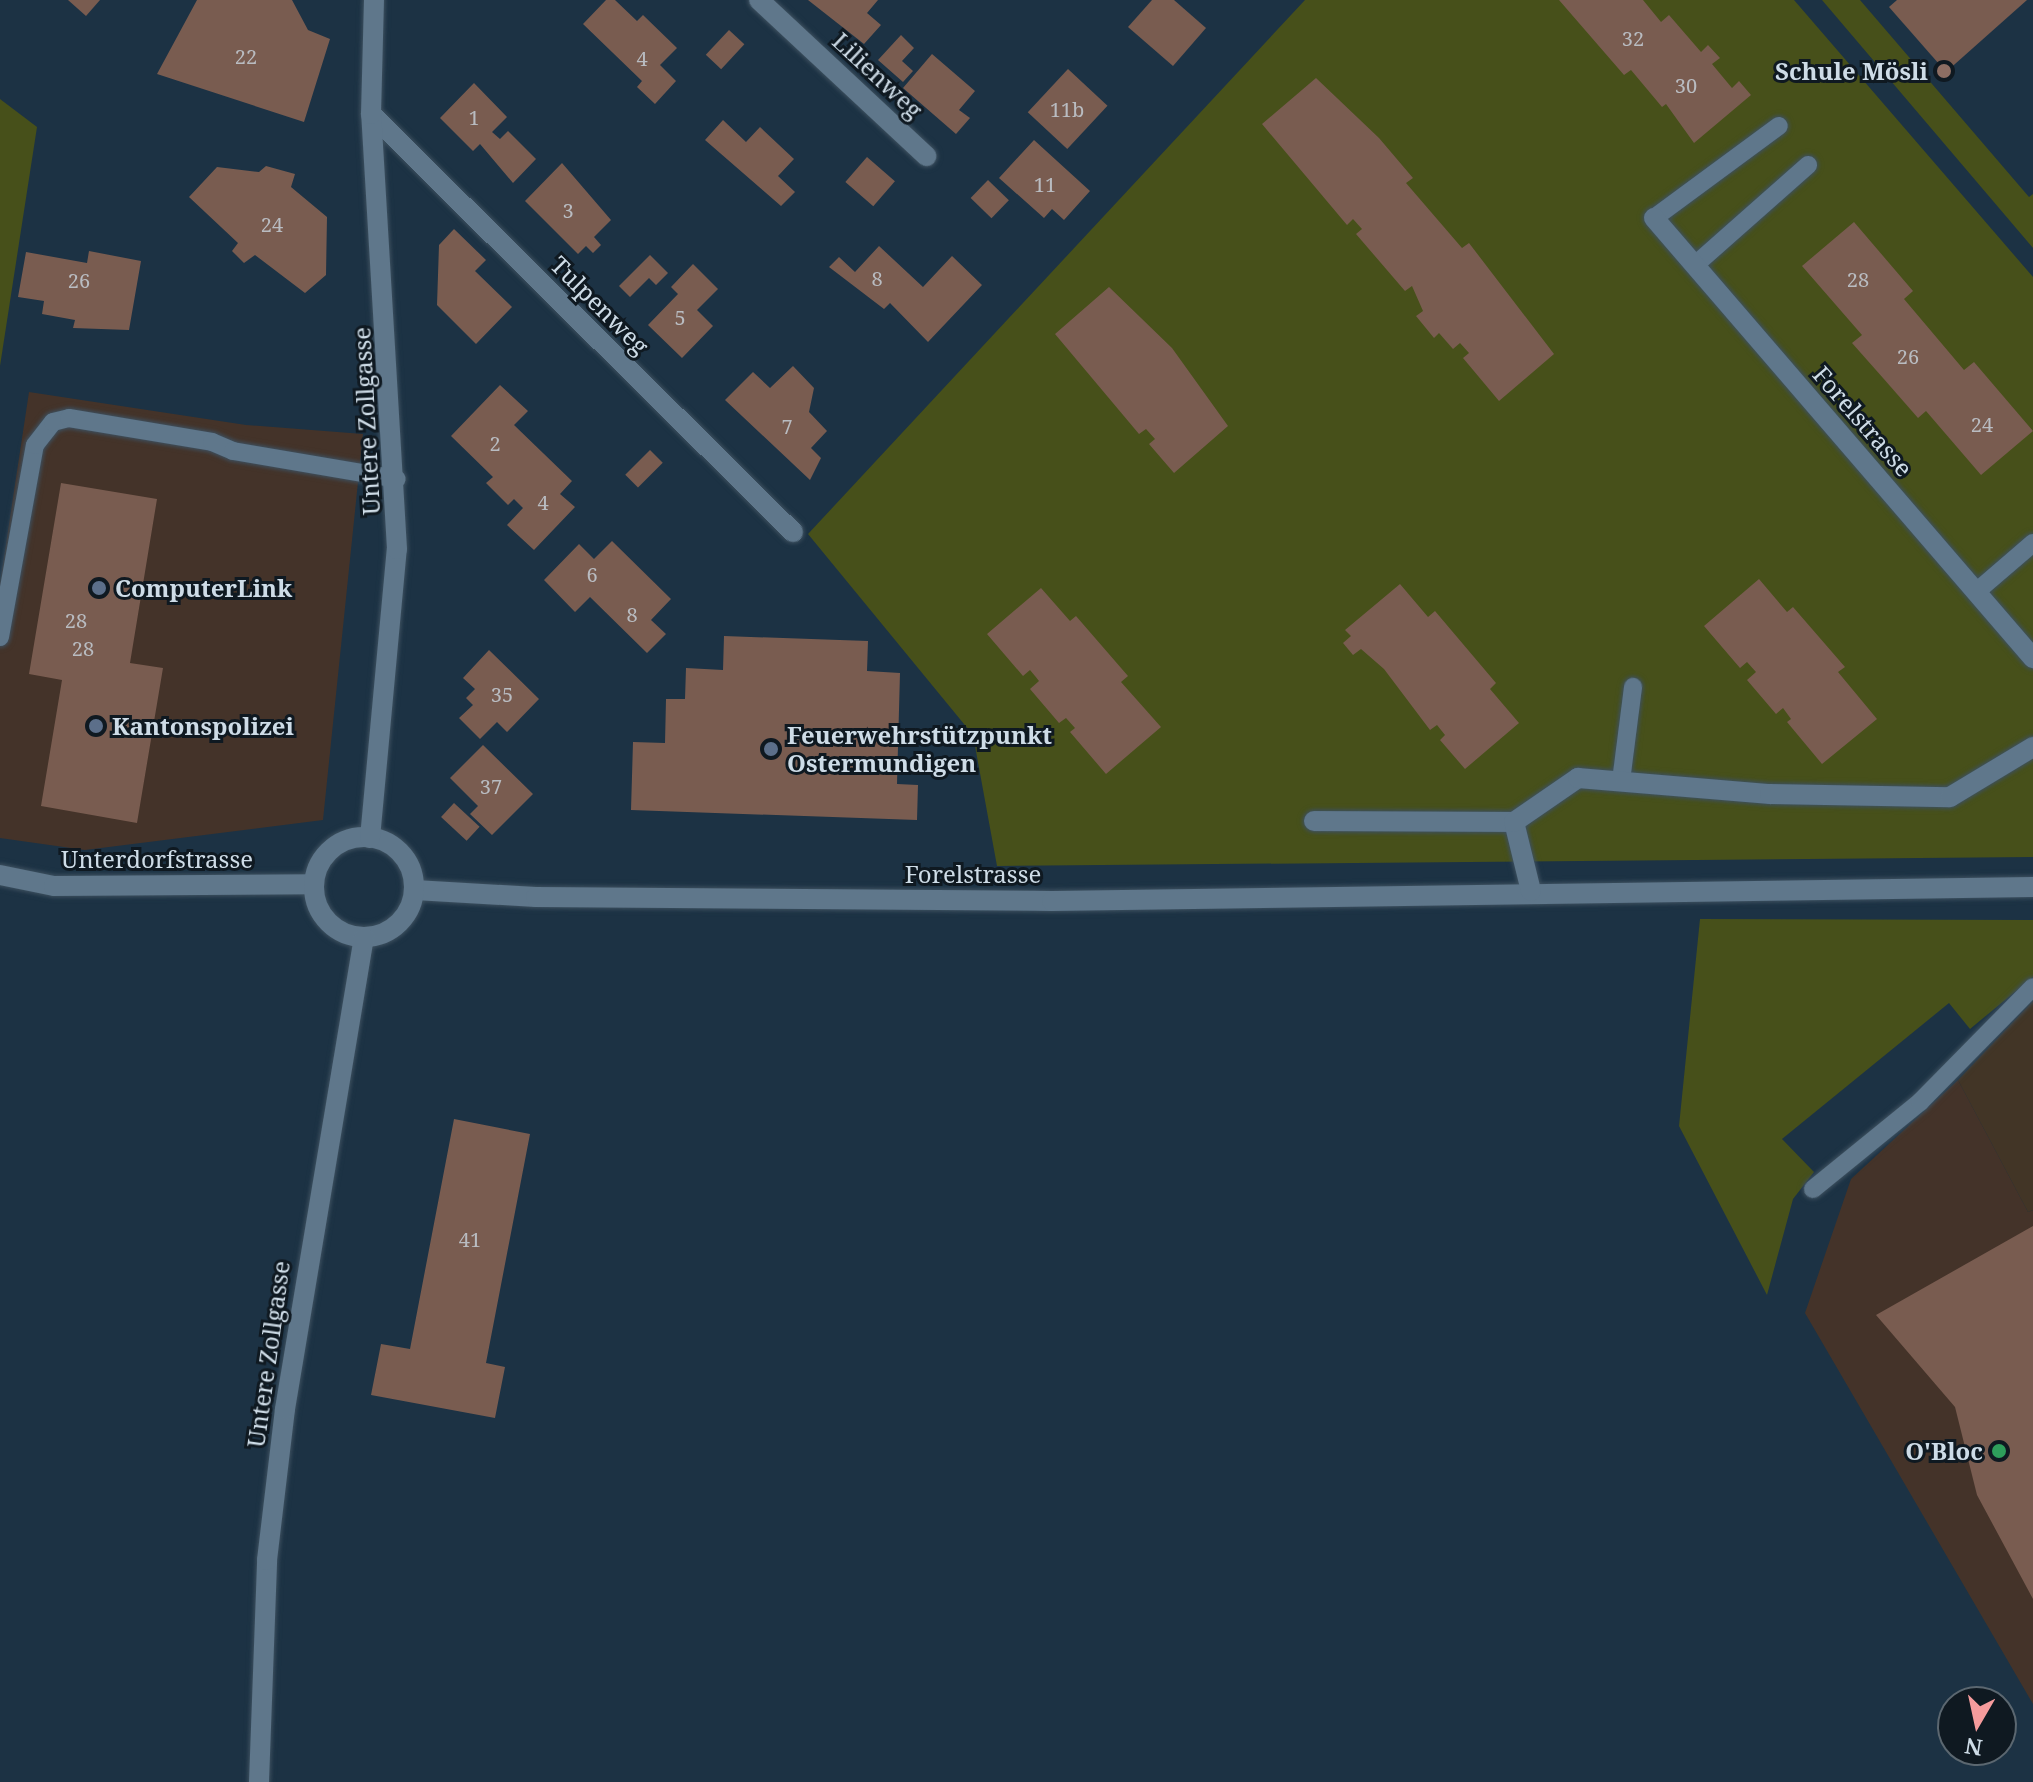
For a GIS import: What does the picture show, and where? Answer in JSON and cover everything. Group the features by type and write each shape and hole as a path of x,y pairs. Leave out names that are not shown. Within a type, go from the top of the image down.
{"street":[{"name":"Untere Zollgasse","path":"370,838 397,549 397,479 371,114 374,0"},
{"name":"Lilienweg","path":"759,0 926,156"},
{"name":"Tulpenweg","path":"371,114 793,532"},
{"name":"Forelstrasse","path":"1654,218 2033,658"},
{"path":"1314,821 1514,822 1578,778 1770,794 1950,797 2033,747"},
{"path":"1514,822 1531,891"},
{"path":"370,838 407,861 415,890 393,928 364,938 327,921 314,884 327,855 347,841 370,838"},
{"name":"Unterdorfstrasse","path":"0,875 54,886 314,884"},
{"name":"Forelstrasse","path":"415,890 536,897 1036,901 1531,891 2033,887"},
{"name":"Untere Zollgasse","path":"259,1782 267,1560 285,1409 364,938"}],"lane":[{"path":"1654,218 1779,126"},
{"path":"1695,265 1808,165"},
{"path":"0,637 35,445 53,422 69,418 212,442 233,451 397,479"},
{"path":"1976,592 2033,543"},
{"path":"1621,781 1633,687"},
{"path":"1813,1189 1920,1102 2033,987"}],"shaded area":[{"path":"29,392 246,425 363,434 323,820 85,850 0,838 0,584"},
{"path":"2033,1001 2033,1210 2028,1212 1958,1080"},
{"path":"1958,1080 2028,1212 2033,1210 2033,1704 1805,1313 1851,1179"}],"green space":[{"path":"1305,0 1794,0 2033,277 2033,857 997,866 973,735 808,534"},
{"path":"1822,0 1860,0 2029,197 2033,194 2033,248"},
{"path":"0,99 37,127 0,366"},
{"path":"1700,919 2033,920 2033,977 1970,1029 1949,1003 1782,1139 1814,1172 1793,1199 1767,1295 1679,1126"}],"building":[{"path":"68,0 100,0 86,16"},
{"path":"197,0 292,0 308,30 330,39 304,122 157,74"},
{"path":"606,0 615,0 637,21 643,15 677,48 660,65 676,81 655,104 637,87 642,81 583,24"},
{"path":"808,0 878,0 867,13 881,25 864,44"},
{"path":"1152,0 1174,0 1206,28 1173,66 1128,27"},
{"path":"1559,0 1643,0 1661,22 1669,15 1701,52 1708,45 1720,58 1712,64 1732,88 1739,81 1751,95 1694,143 1666,104 1662,107 1631,70 1624,75"},
{"path":"1897,0 2027,0 1946,72 1889,7"},
{"path":"729,30 744,44 721,69 706,55"},
{"path":"901,35 914,48 902,61 913,71 903,82 878,60"},
{"path":"932,54 975,91 959,110 970,118 956,134 903,88"},
{"path":"1068,69 1107,106 1067,149 1028,112"},
{"path":"1316,78 1379,138 1413,178 1406,183 1462,248 1469,243 1554,354 1499,401 1463,358 1469,353 1460,343 1453,349 1439,333 1434,338 1416,316 1423,311 1412,286 1405,291 1356,234 1362,229 1353,219 1347,225 1262,124"},
{"path":"474,83 507,117 492,132 500,139 508,131 536,159 513,183 480,144 473,151 440,118"},
{"path":"723,120 746,142 760,127 794,159 778,176 795,192 781,206 705,140"},
{"path":"1034,140 1090,191 1064,220 1052,209 1044,218 999,178"},
{"path":"867,157 895,181 873,206 845,182"},
{"path":"562,163 611,220 594,237 601,245 593,253 586,246 578,254 525,201"},
{"path":"266,166 295,174 291,187 327,217 326,275 305,293 255,255 244,263 232,251 238,243 189,197 217,167 259,172"},
{"path":"988,180 1009,200 991,218 971,198"},
{"path":"1854,222 1913,291 1904,299 1964,370 1974,362 2033,431 1981,475 1926,411 1918,418 1852,343 1862,335 1802,266"},
{"path":"454,229 486,260 475,271 512,307 476,344 437,305 439,245"},
{"path":"879,246 923,287 952,256 982,285 928,342 890,303 884,309 829,267 839,257 855,272"},
{"path":"89,251 141,261 129,330 73,328 75,320 42,314 44,301 18,297 26,252 87,263"},
{"path":"650,255 668,273 656,285 649,278 630,297 619,286"},
{"path":"693,264 718,289 697,310 713,326 682,358 648,325 678,294 671,287"},
{"path":"1109,287 1172,348 1228,426 1174,473 1149,444 1155,439 1146,429 1139,434 1055,334"},
{"path":"793,366 814,388 809,412 827,431 811,448 821,458 810,480 725,400 753,372 770,388"},
{"path":"500,385 528,411 514,425 572,481 560,494 575,507 534,550 507,525 523,508 514,499 508,505 486,483 493,477 451,436"},
{"path":"650,450 663,463 638,487 625,475"},
{"path":"61,483 157,499 130,663 163,668 137,823 41,806 62,680 29,674"},
{"path":"612,541 671,599 651,620 666,634 647,653 590,597 575,612 544,580 579,544 594,559"},
{"path":"1759,579 1787,612 1793,607 1845,667 1838,672 1877,719 1822,764 1787,722 1791,719 1783,708 1776,714 1747,680 1756,672 1747,662 1740,668 1704,626"},
{"path":"1400,584 1428,617 1435,611 1496,683 1490,689 1519,723 1465,769 1440,740 1445,735 1437,725 1430,730 1384,669 1361,649 1353,655 1343,643 1351,636 1345,630"},
{"path":"1041,588 1070,621 1076,616 1128,676 1121,682 1161,727 1106,774 1070,732 1075,728 1066,718 1059,723 1030,689 1039,681 1030,670 1023,676 987,634"},
{"path":"724,636 868,641 867,671 900,673 897,784 918,785 917,820 631,810 633,742 665,743 666,699 685,699 686,668 723,670"},
{"path":"489,650 539,699 507,732 497,722 480,739 459,718 473,705 466,698 475,689 463,678"},
{"path":"483,745 533,794 492,835 470,814 478,806 450,778"},
{"path":"454,803 480,827 467,841 441,817"},
{"path":"454,1119 530,1134 486,1363 505,1367 495,1418 371,1395 381,1344 410,1349"},
{"name":"O'Bloc","path":"2033,1226 2033,1599 1977,1495 1955,1407 1876,1315"}],"place":[{"name":"Schule Mösli","path":"1944,71"},
{"name":"ComputerLink","path":"99,588"},
{"name":"Kantonspolizei","path":"96,726"},
{"name":"Feuerwehrstützpunkt Ostermundigen","path":"771,749"},
{"name":"O'Bloc","path":"1999,1451"}]}
